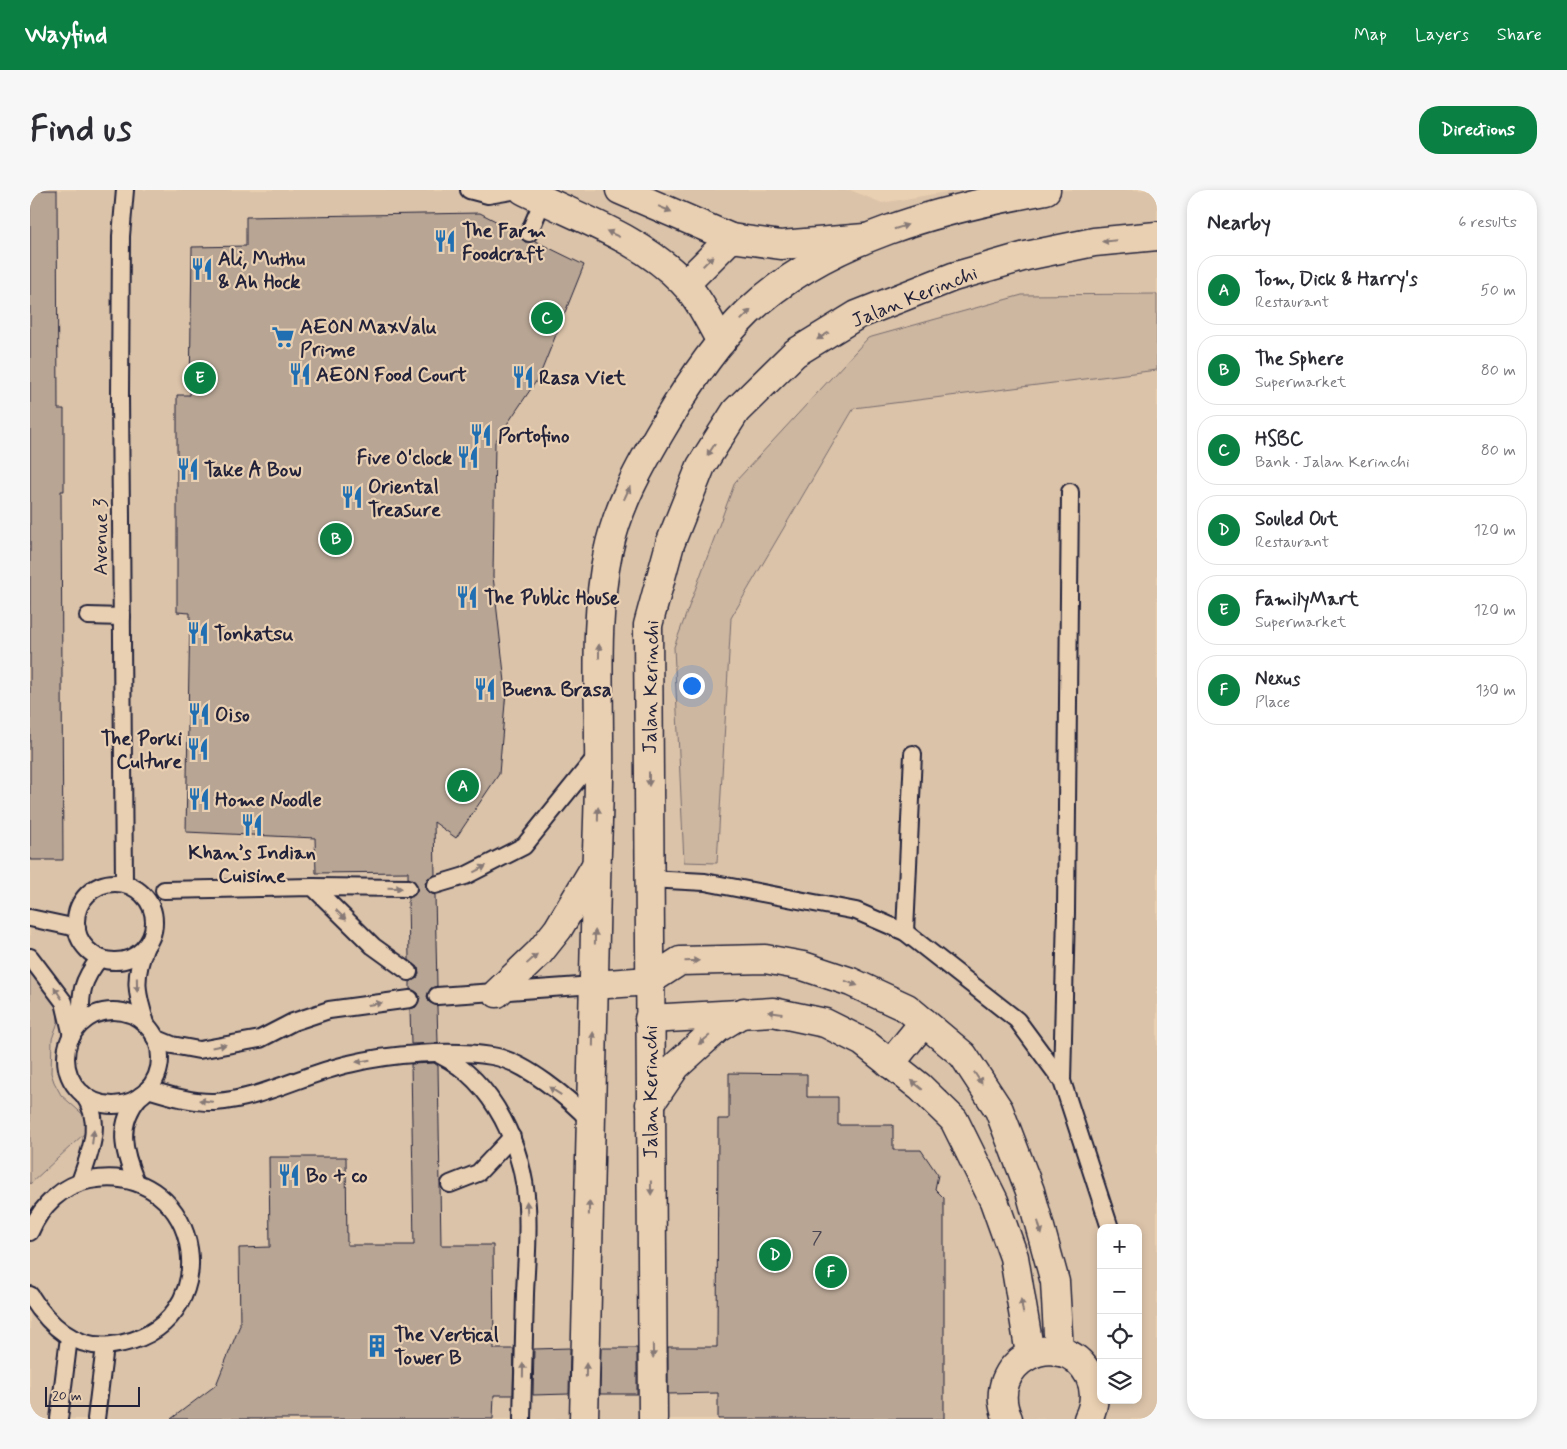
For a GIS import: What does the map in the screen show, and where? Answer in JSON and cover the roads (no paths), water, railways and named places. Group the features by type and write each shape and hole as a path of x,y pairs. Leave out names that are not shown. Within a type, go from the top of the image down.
{"main road":[{"path":"620,190 731,238 781,244 868,238"},
{"path":"584,1419 600,752 598,624 607,555 618,511 638,468 681,397 720,342 750,310 800,272 868,238 975,203 1046,190"},
{"path":"528,193 633,242 655,258 685,284 698,302 720,342"},
{"name":"Jalan Kerinchi","path":"653,1419 648,625 670,544 701,466 736,411 795,353 857,316 953,277 1026,256 1094,242 1157,236"},
{"path":"685,284 731,238"},
{"path":"497,993 539,953 558,929 597,863"},
{"path":"594,985 650,981 680,961 765,959 803,966 851,982 907,1008 963,1055 999,1110 1030,1191 1055,1282 1059,1352"},
{"path":"650,1104 676,1066 718,1028 744,1012"},
{"path":"650,1019 744,1012 773,1012 825,1024 863,1042 920,1087 954,1120 994,1201 1014,1257 1030,1354"},
{"path":"890,1064 924,1022"},
{"path":"970,1153 1007,1130"},
{"path":"1008,1419 1003,1403 1003,1389 1012,1368 1030,1354 1044,1350 1059,1352 1073,1357 1084,1367 1092,1381 1094,1396 1092,1411 1088,1419"}],"lane":[{"name":"Avenue 3","path":"124,883 121,236 125,190"},
{"path":"469,190 488,195 528,193 530,234"},
{"path":"1062,1081 1066,912 1070,492"},
{"path":"88,616 122,616"},
{"path":"435,885 465,876 524,846 600,752"},
{"path":"905,932 913,754"},
{"path":"649,879 705,882 856,911 905,932 1017,1020 1062,1081 1109,1224"},
{"path":"136,1182 125,1156 124,1138 128,1115 132,1106 156,1078 159,1065 159,1051 138,1002 137,986 138,967 147,944 153,926 152,906 145,896 135,888 124,883 111,883 99,886 88,893 81,903 77,915 77,928 80,940 88,950 100,958 112,961 126,959 138,954 147,944"},
{"path":"313,887 373,946 409,972"},
{"path":"164,890 313,887 408,888"},
{"path":"30,918 77,928"},
{"path":"30,957 64,1002 77,1030"},
{"path":"80,1182 94,1142 95,1122 90,1104 72,1081 67,1066 67,1051 77,1030 84,980 100,958"},
{"path":"441,993 497,993 594,985"},
{"path":"77,1030 94,1016 107,1011 122,1012 136,1017 151,1032 172,1045 199,1050 260,1039 293,1022 329,1010 410,999"},
{"path":"82,1093 104,1104 123,1104 144,1093 214,1102 278,1089 348,1064 411,1054 493,1056 525,1068 571,1101 591,1122"},
{"path":"438,1054 455,1063 481,1087 500,1113 512,1137 521,1168 527,1206 522,1419"},
{"path":"450,1184 478,1173 512,1137"},
{"path":"30,1232 36,1217 55,1195 80,1182 108,1177 136,1182 160,1196 179,1217 189,1243 191,1271 185,1296 172,1317 152,1333 130,1343 105,1346 86,1344 69,1337 43,1316 30,1294"},
{"path":"59,1419 69,1337"},
{"path":"96,1419 105,1346"}],"place":[{"name":"The Farm Foodcraft","path":"445,241"},
{"name":"Ali, Muthu & Ah Hock","path":"202,269"},
{"name":"HSBC","path":"547,318"},
{"name":"AEON MaxValu Prime","path":"283,337"},
{"name":"AEON Food Court","path":"300,374"},
{"name":"Rasa Viet","path":"523,377"},
{"name":"FamilyMart","path":"200,378"},
{"name":"Portofino","path":"481,435"},
{"name":"Five O'clock","path":"468,457"},
{"name":"Take A Bow","path":"188,469"},
{"name":"Oriental Treasure","path":"352,497"},
{"name":"The Sphere","path":"336,539"},
{"name":"The Public House","path":"467,597"},
{"name":"Tonkatsu","path":"198,633"},
{"name":"Buena Brasa","path":"485,689"},
{"name":"Oiso","path":"199,714"},
{"name":"The Porki Culture","path":"198,749"},
{"name":"Tom, Dick & Harry's","path":"463,786"},
{"name":"Home Noodle","path":"199,799"},
{"name":"Khan’s Indian Cuisine","path":"252,825"},
{"name":"Bo + co","path":"289,1175"},
{"name":"Souled Out","path":"775,1255"},
{"name":"Nexus","path":"831,1272"},
{"name":"The Vertical Tower B","path":"377,1346"}]}
